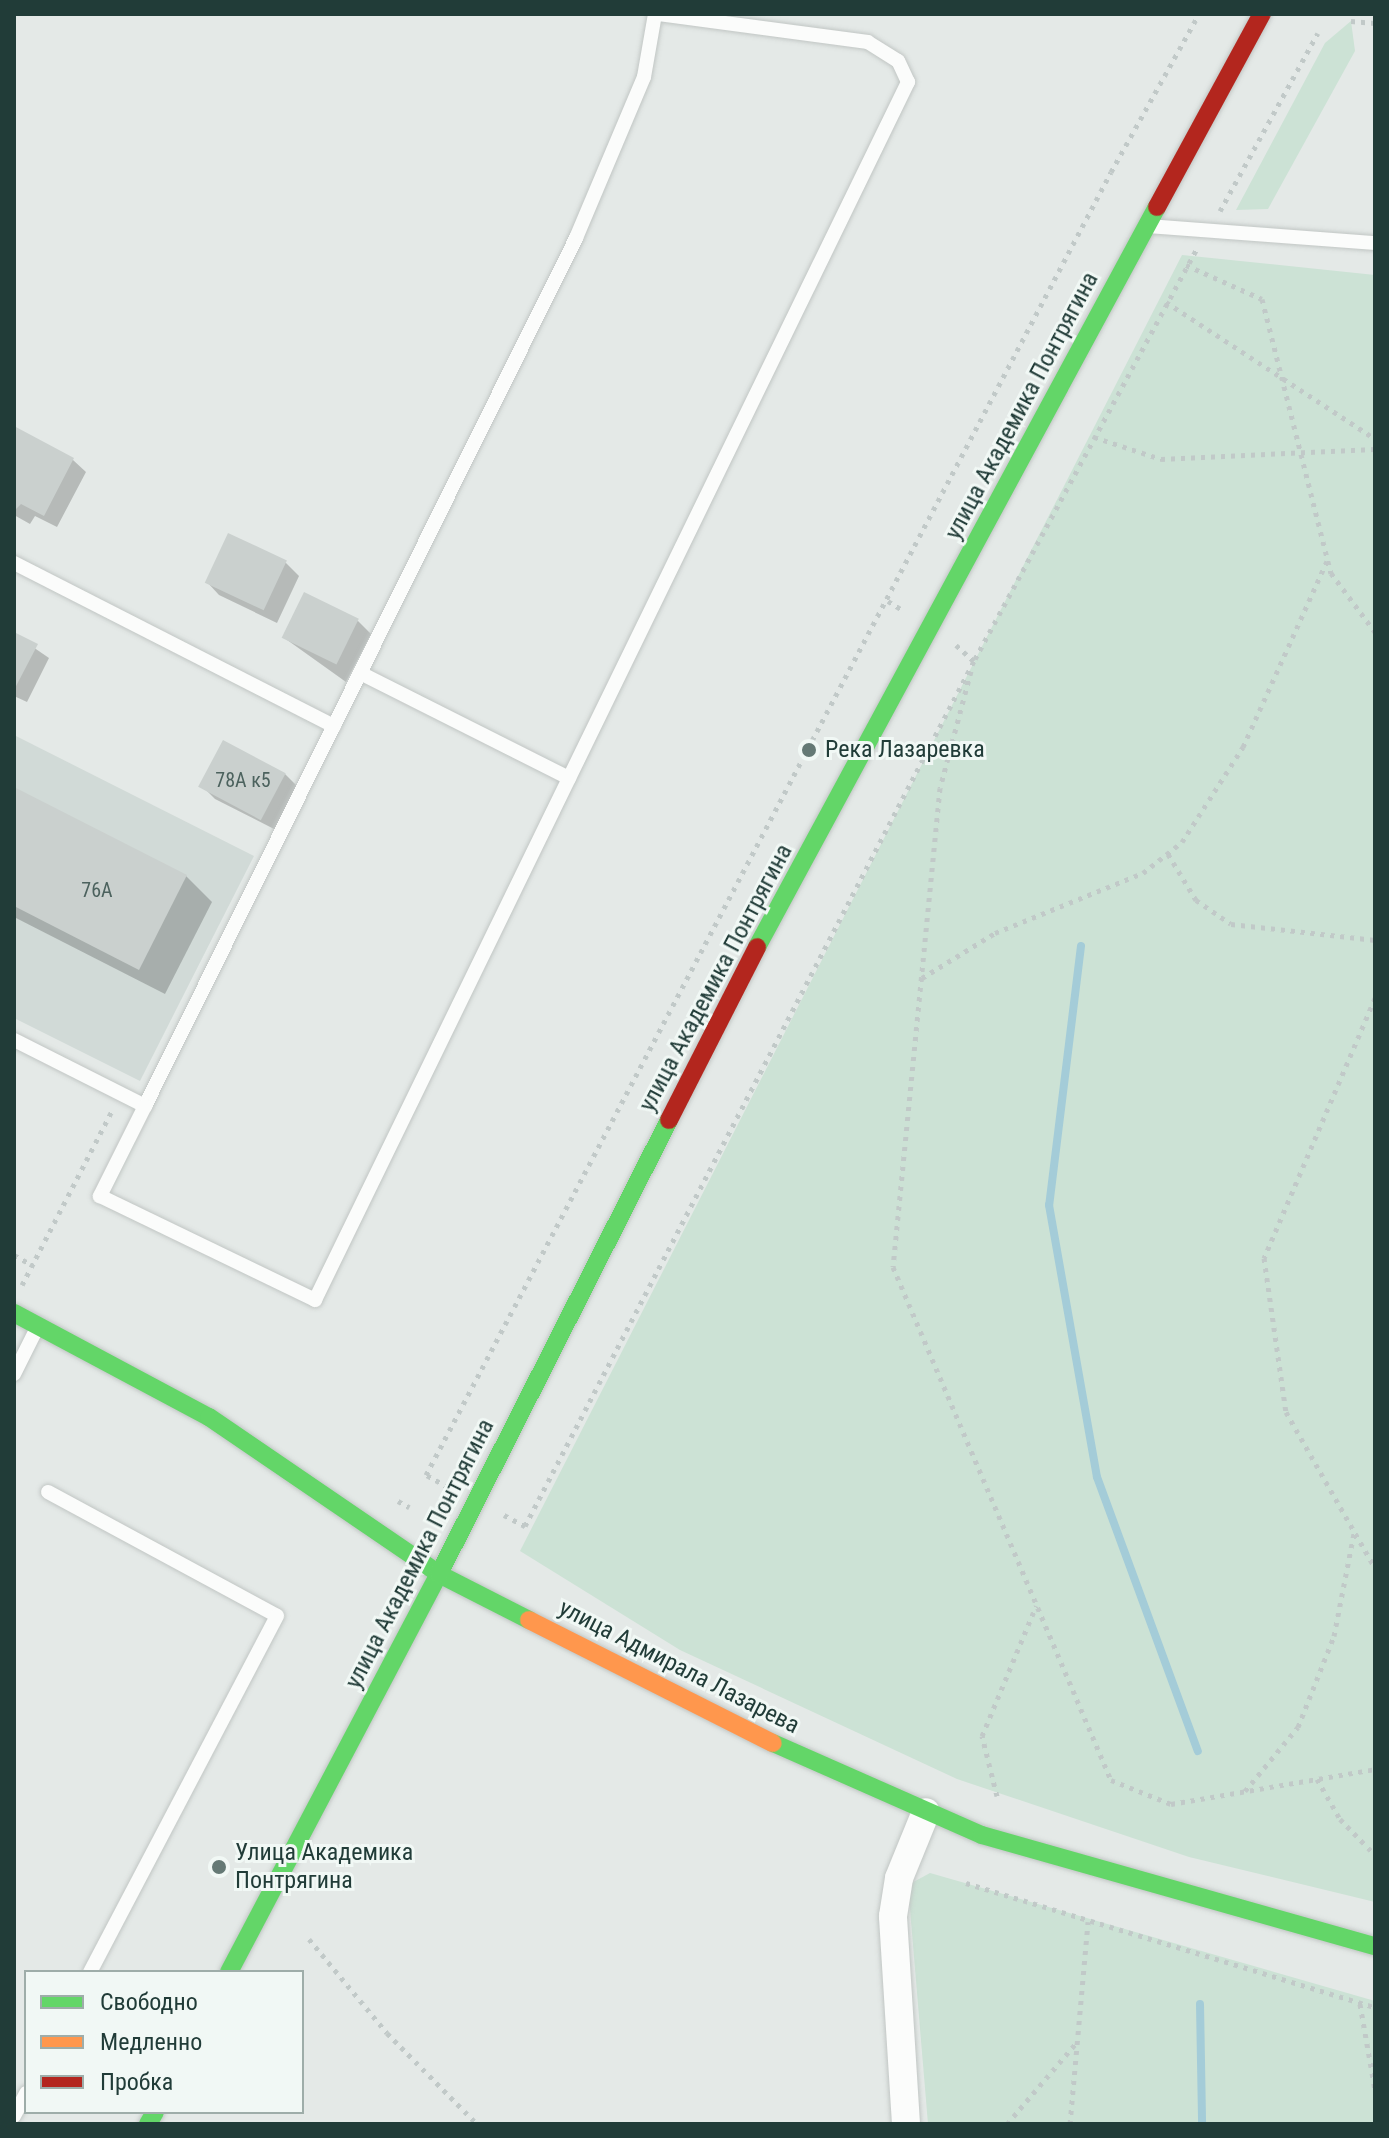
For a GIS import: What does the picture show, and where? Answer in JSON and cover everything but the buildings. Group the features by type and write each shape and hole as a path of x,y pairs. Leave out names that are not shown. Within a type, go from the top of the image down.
{"street":[{"name":"улица Академика Понтрягина","path":"230,1970 439,1574 758,944 932,628 1144,226 1262,14"},
{"name":"улица Адмирала Лазарева","path":"15,1305 38,1326 209,1417 347,1507 439,1574 827,1770 926,1812 1092,1869 1375,1946"},
{"path":"906,2124 894,1898 926,1812"}],"lane":[{"path":"656,14 868,42 898,61 908,82 315,1300 100,1196 360,673 576,238 644,77 656,14"},
{"path":"1144,226 1375,243"},
{"path":"14,563 334,726"},
{"path":"360,673 569,778"},
{"path":"14,1040 145,1106"},
{"path":"14,1374 38,1326"},
{"path":"48,1492 277,1616 91,1970"},
{"path":"14,2116 24,2097"}],"path":[{"path":"1199,14 426,1475 525,1526 975,659 1186,265 1209,231 1318,33"},
{"path":"1351,21 1375,23"},
{"path":"1186,265 1262,299 1331,573 1375,632"},
{"path":"1166,302 1375,439"},
{"path":"1094,437 1161,459 1375,449"},
{"path":"921,978 995,933 1143,873 1182,842 1243,747 1327,561"},
{"path":"888,601 975,659"},
{"path":"975,659 940,788 893,1267 1111,1780 1171,1804 1375,1769"},
{"path":"1168,854 1196,900 1231,924 1375,940"},
{"path":"1375,998 1264,1258 1286,1412 1375,1568"},
{"path":"15,1305 32,1265 120,1094"},
{"path":"14,1255 32,1265"},
{"path":"387,1495 409,1507"},
{"path":"1245,1791 1298,1727 1334,1636 1354,1532"},
{"path":"997,1796 982,1736 1037,1605"},
{"path":"1317,1779 1340,1819 1375,1855"},
{"path":"966,1883 1375,2007"},
{"path":"1070,2124 1088,1922"},
{"path":"309,1939 387,2033 477,2124"},
{"path":"1360,2004 1375,2090"},
{"path":"1007,2124 1077,2041"}],"shaded area":[{"path":"14,735 254,856 140,1081 14,1018"}],"green space":[{"path":"1351,21 1355,51 1268,209 1236,210 1325,43"},
{"path":"1182,255 1375,275 1375,1902 1189,1857 957,1779 680,1650 520,1551"},
{"path":"930,1873 1375,2001 1375,2124 928,2124 908,1885"}],"waterway":[{"path":"1081,946 1049,1205 1097,1477 1198,1751"},
{"path":"1200,2004 1202,2124"}],"traffic: fast":[{"path":"757,947 1157,207"},
{"path":"230,1970 439,1574 669,1120"},
{"path":"14,1313 209,1417 439,1574 529,1620"},
{"path":"773,1743 982,1835 1375,1946"},
{"path":"148,2124 154,2114"}],"traffic: slow":[{"path":"529,1620 773,1743"}],"traffic: jam":[{"path":"1157,207 1262,14"},
{"path":"669,1120 757,947"}],"place":[{"name":"Река Лазаревка","path":"809,750"},
{"name":"Улица Академика Понтрягина","path":"219,1867"}]}
